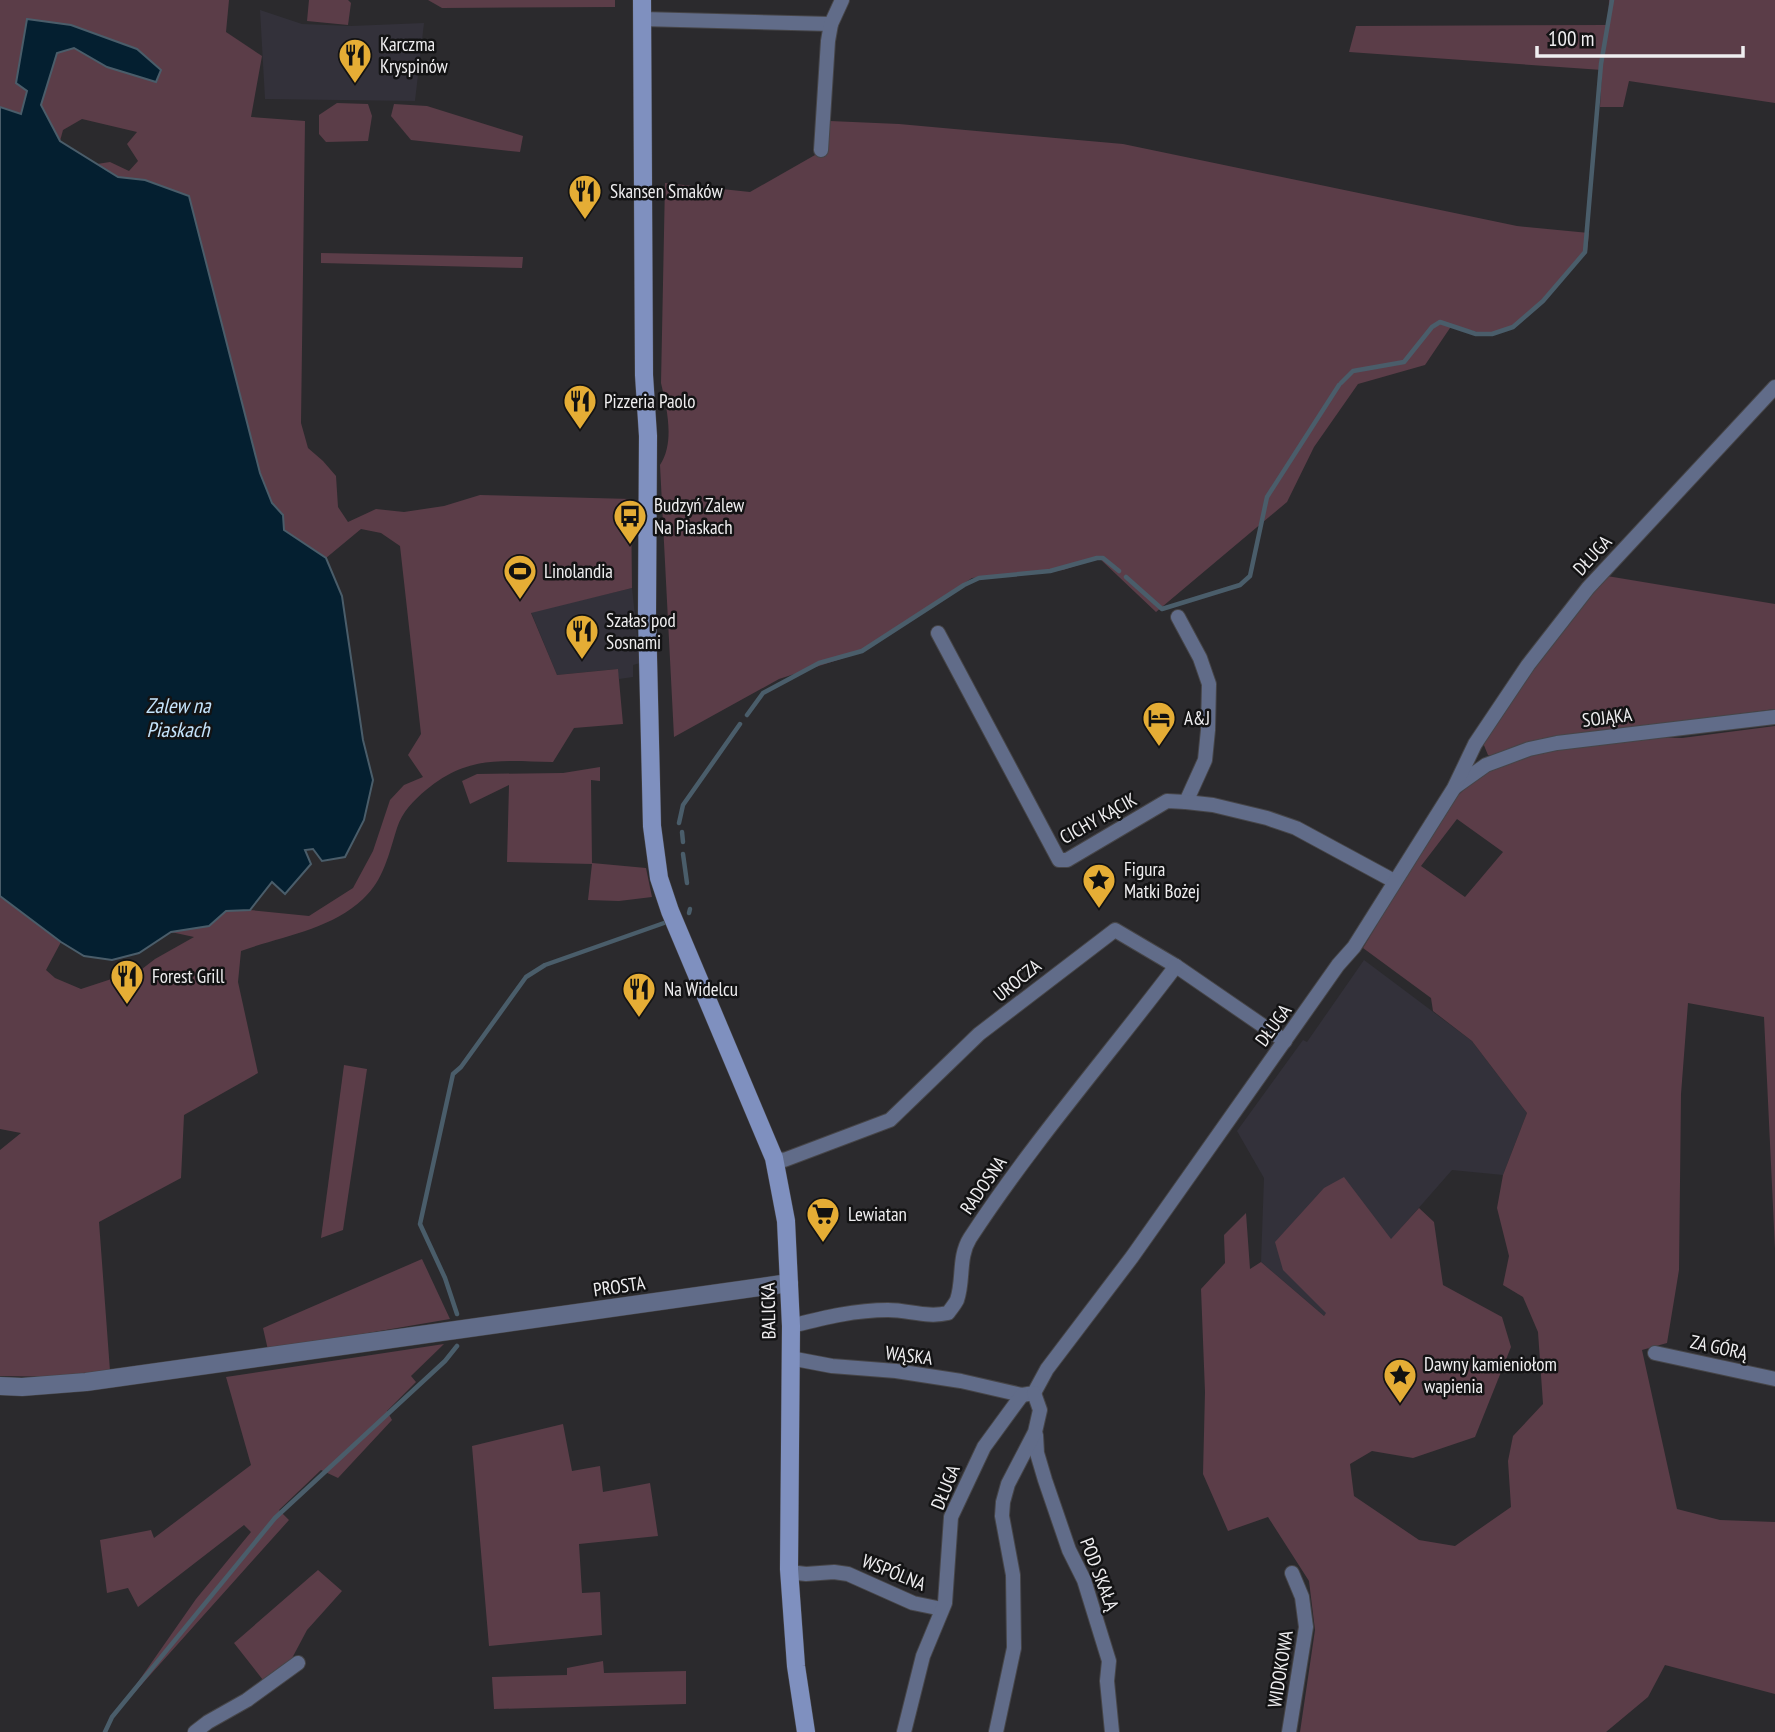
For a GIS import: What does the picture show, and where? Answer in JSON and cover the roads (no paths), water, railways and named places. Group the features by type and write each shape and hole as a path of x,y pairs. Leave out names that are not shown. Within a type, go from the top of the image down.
{"main road":[{"name":"BALICKA","path":"642,0 649,757 652,826 659,878 670,911 774,1158 786,1221 791,1326 789,1572 796,1666 806,1732"}],"street":[{"path":"821,150 826,57 831,24 842,0"},
{"path":"642,19 831,24"},
{"name":"DŁUGA","path":"904,1732 923,1656 943,1609 949,1569 951,1517 984,1447 1028,1394 1132,1257 1338,965 1354,947 1454,788 1475,744 1528,665 1588,588 1775,387"},
{"path":"1178,617 1200,658 1209,684 1205,760 1186,802"},
{"name":"CICHY KĄCIK","path":"938,633 1059,860 1067,860 1167,801 1186,802 1255,815 1296,828 1394,881"},
{"name":"SOJĄKA","path":"1454,788 1486,765 1529,748 1775,717"},
{"path":"1475,744 1486,765"},
{"name":"UROCZA","path":"774,1158 783,1160 890,1120 979,1034 1115,930 1176,966 1285,1041"},
{"name":"RADOSNA","path":"791,1326 843,1313 867,1311 891,1310 934,1316 948,1313 957,1300 965,1247 981,1221 1064,1108 1176,966"},
{"name":"PROSTA","path":"0,1386 86,1382 789,1283"},
{"name":"ZA GÓRĄ","path":"1655,1353 1775,1379"},
{"name":"WĄSKA","path":"790,1358 832,1366 896,1371 1028,1394"},
{"path":"996,1732 1014,1648 1013,1575 1002,1516 1003,1502 1009,1483 1035,1432 1040,1410 1028,1394"},
{"name":"POD SKAŁĄ","path":"1035,1432 1037,1453 1045,1480 1069,1550 1084,1580 1110,1661 1107,1681 1112,1732"},
{"name":"WSPÓLNA","path":"789,1572 848,1574 912,1603 943,1609"},
{"name":"WIDOKOWA","path":"1289,1732 1306,1627 1302,1597 1292,1573"},
{"path":"195,1732 247,1700 298,1663"}],"water":[{"name":"Zalew na Piaskach","path":"27,19 71,25 137,49 161,70 156,82 107,67 74,48 57,53 41,105 60,141 118,177 145,180 189,196 260,473 272,503 283,515 284,530 326,558 342,596 363,740 373,780 364,820 345,857 322,861 313,849 305,850 311,864 285,894 272,882 250,910 226,911 209,926 171,932 139,953 112,960 84,956 0,896 0,107 21,114 27,91 16,83"}],"waterway":[{"path":"1341,383 1353,371 1404,362 1432,327 1440,322 1476,334 1492,334 1513,327 1543,301 1585,252 1601,64 1612,0"},
{"path":"1126,577 1162,609 1240,585 1250,576 1267,497 1339,385"},
{"path":"747,715 763,693 819,663 862,651 979,578 1050,571 1097,558 1103,558 1119,571"},
{"path":"679,823 683,805 740,724"},
{"path":"682,832 683,842"},
{"path":"683,854 687,883"},
{"path":"689,913 690,909"},
{"path":"457,1314 445,1278 420,1224 453,1074 461,1067 526,977 545,965 664,923"},
{"path":"105,1732 112,1717 275,1518 445,1361 457,1346"}],"place":[{"name":"Karczma Kryspinów","path":"355,85"},
{"name":"Skansen Smaków","path":"585,221"},
{"name":"Pizzeria Paolo","path":"580,431"},
{"name":"Budzyń Zalew Na Piaskach","path":"630,546"},
{"name":"Linolandia","path":"520,601"},
{"name":"Szałas pod Sosnami","path":"582,661"},
{"name":"A&J","path":"1159,748"},
{"name":"Figura Matki Bożej","path":"1099,910"},
{"name":"Forest Grill","path":"127,1006"},
{"name":"Na Widelcu","path":"639,1019"},
{"name":"Lewiatan","path":"823,1244"},
{"name":"Dawny kamieniołom wapienia","path":"1400,1405"}]}
